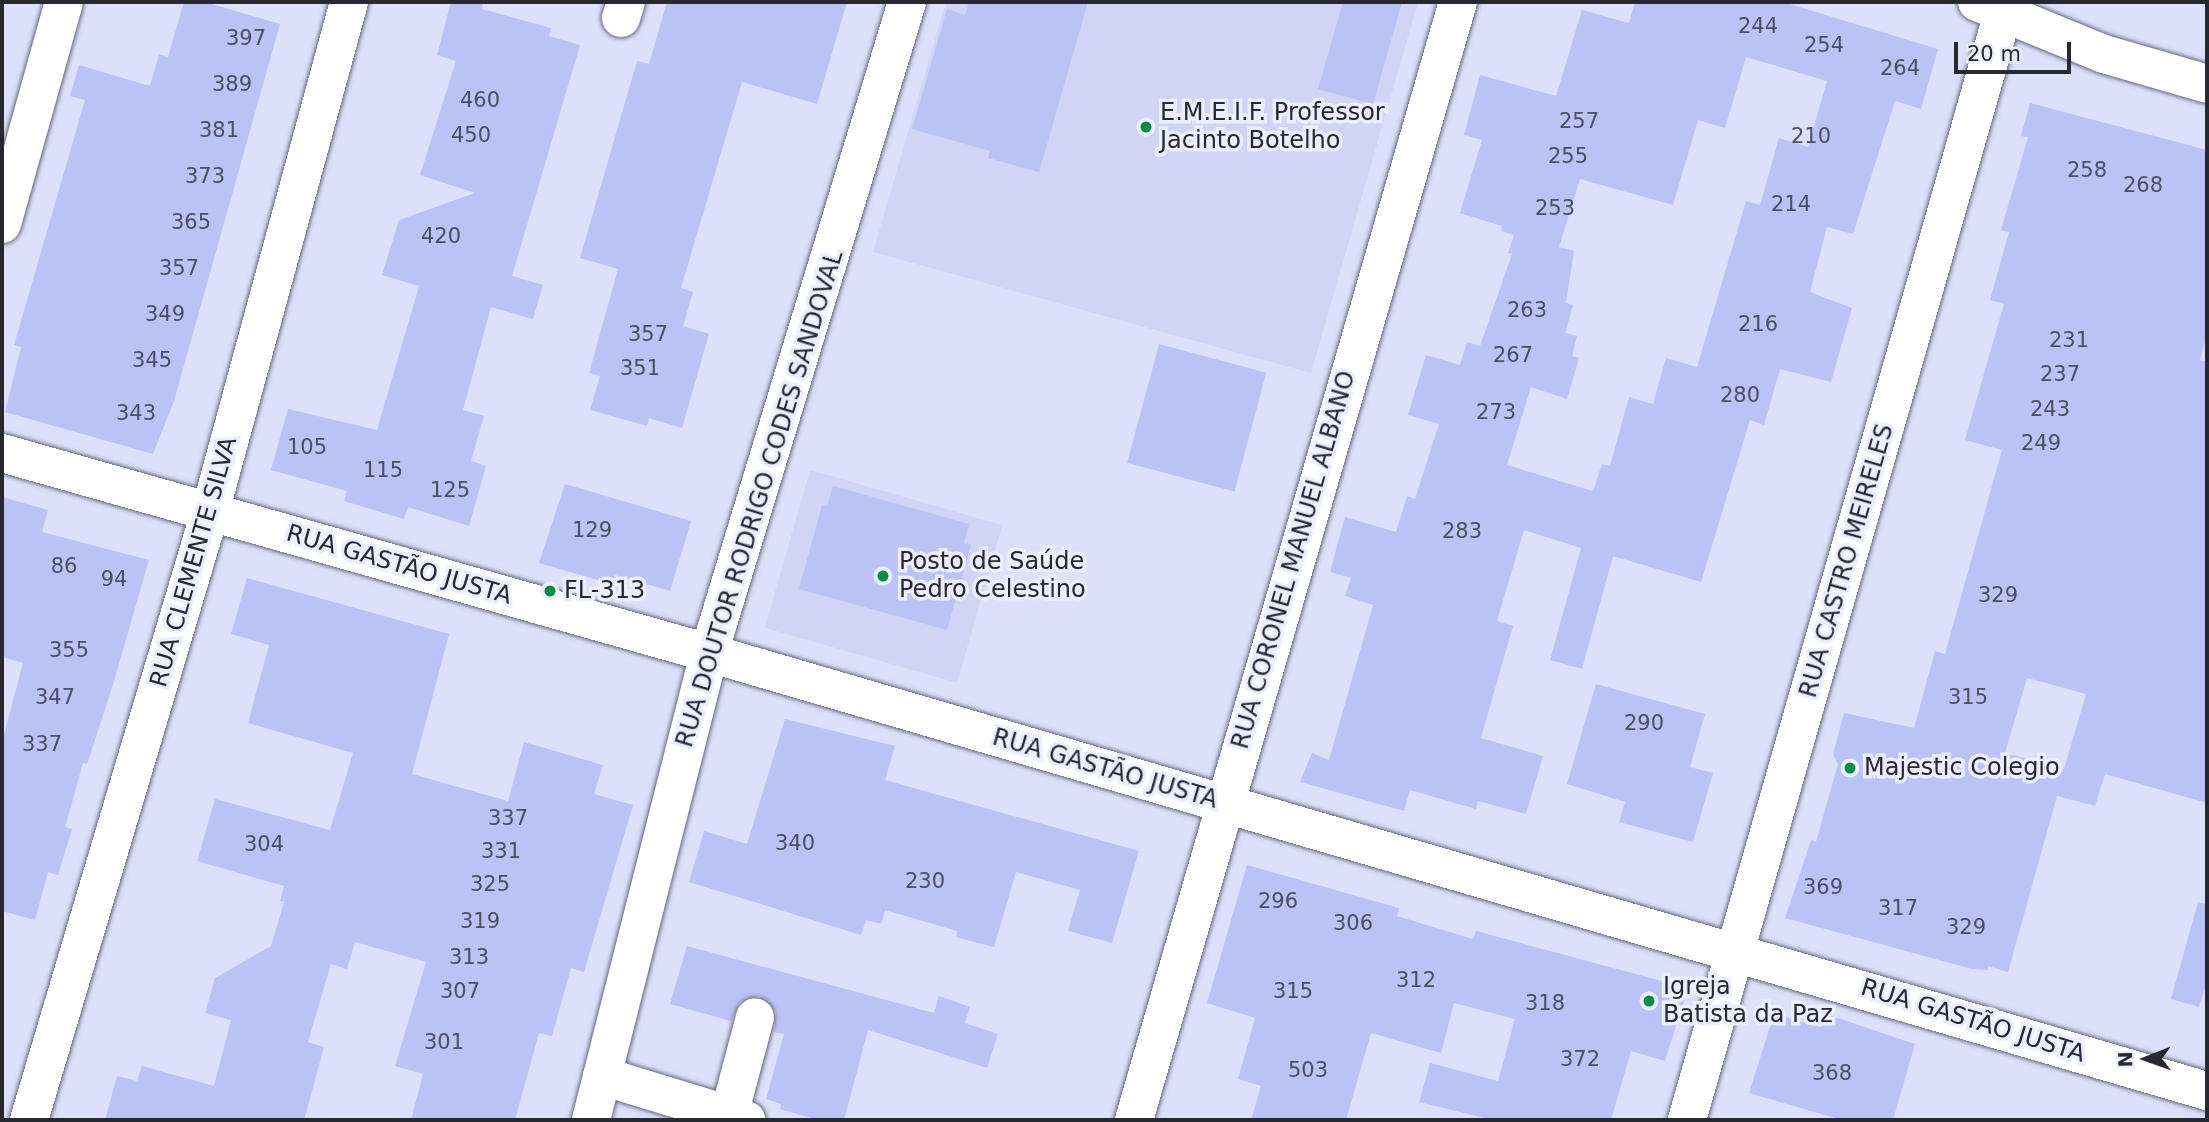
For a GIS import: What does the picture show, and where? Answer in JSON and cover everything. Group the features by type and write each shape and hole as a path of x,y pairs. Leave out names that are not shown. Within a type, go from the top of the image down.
{"street":[{"path":"2,224 64,2"},
{"name":"RUA CLEMENTE SILVA","path":"29,1120 210,512 349,2"},
{"name":"RUA DOUTOR RODRIGO CODES SANDOVAL","path":"591,1120 709,653 907,2"},
{"name":"RUA CORONEL MANUEL ALBANO","path":"1134,1120 1223,803 1458,2"},
{"path":"1995,5 2104,54 2207,84"},
{"name":"RUA CASTRO MEIRELES","path":"1687,1120 1995,5"},
{"name":"RUA GASTÃO JUSTA","path":"2,453 709,653 1736,950 2207,1091"},
{"path":"603,1076 738,1118 755,1017"}],"shaded area":[{"name":"E.M.E.I.F. Professor Jacinto Botelho","path":"946,2 1418,2 1311,373 873,252"},
{"name":"Posto de Saúde Pedro Celestino","path":"810,470 1002,525 957,683 765,628"}],"building":[{"path":"184,2 205,2 280,24 174,401 153,454 5,412 21,347 14,345 85,100 70,96 79,65 150,86 159,54 168,57"},
{"path":"451,2 483,2 482,9 551,28 549,36 580,45 512,276 543,285 533,319 491,307 463,410 484,416 471,461 486,466 469,526 408,507 404,519 344,501 347,491 271,470 288,409 377,430 419,286 382,275 399,220 475,193 420,175 456,61 437,55"},
{"path":"667,2 847,2 817,104 742,82 681,288 693,292 683,326 709,334 682,428 649,418 647,426 590,410 600,376 589,373 618,269 580,258 637,61 649,64"},
{"path":"969,2 1088,2 1039,172 988,158 990,151 912,129 947,9 965,15"},
{"path":"1343,2 1402,2 1373,104 1318,89"},
{"path":"1635,2 1783,2 1938,49 1921,109 1895,101 1853,234 1827,227 1810,292 1852,308 1831,382 1780,369 1764,425 1750,420 1701,582 1613,556 1582,669 1550,660 1581,548 1524,530 1497,621 1513,626 1481,738 1543,756 1526,814 1478,801 1476,809 1410,790 1404,811 1300,782 1312,753 1329,760 1373,605 1345,596 1351,578 1330,572 1345,517 1396,532 1407,496 1415,499 1439,424 1408,415 1426,355 1460,365 1467,342 1480,346 1512,254 1508,253 1514,235 1501,231 1502,226 1460,213 1482,140 1464,135 1480,75 1556,96 1582,10 1629,23","holes":["1746,57 1827,81 1808,147 1779,138 1760,205 1746,201 1697,367 1666,358 1653,404 1629,397 1610,466 1602,464 1593,491 1507,465 1531,387 1567,399 1579,358 1572,356 1577,336 1565,333 1573,305 1566,303 1574,251 1559,247 1580,179 1673,205 1698,120 1725,128"]},
{"path":"2030,103 2207,150 2207,334 2200,360 2207,362 2207,803 2105,774 2095,806 2057,796 2008,972 1988,966 1988,970 1972,969 1785,918 1811,840 1816,842 1838,764 1833,754 1844,713 1914,728 1935,651 1945,654 2002,450 1965,440 2004,304 1990,300 2009,232 2001,230 2028,137 2021,136","holes":["2027,678 2086,694 2064,769 2005,753"]},
{"path":"1159,344 1266,373 1234,492 1127,463"},
{"path":"565,484 691,521 670,591 615,575 612,584 539,563"},
{"path":"833,486 969,524 964,543 971,545 947,630 799,589 822,505 827,506"},
{"path":"2,497 48,510 42,532 149,560 112,688 87,764 83,763 65,827 72,829 58,875 48,872 35,920 2,911 2,742 23,663 2,657"},
{"path":"247,578 449,634 412,774 508,801 524,742 603,765 594,794 633,805 584,972 571,968 552,1036 539,1033 515,1120 411,1120 423,1074 395,1066 426,962 355,942 347,969 331,964 308,1042 324,1047 304,1120 105,1120 117,1076 137,1081 142,1066 214,1086 231,1020 205,1013 215,978 271,946 284,902 280,901 284,886 197,861 215,799 330,830 353,753 248,723 269,645 231,634"},
{"path":"1596,684 1705,714 1690,767 1713,773 1693,842 1619,822 1625,802 1567,784"},
{"path":"785,719 895,746 885,780 1139,851 1112,943 1068,931 1080,890 1016,872 994,947 956,937 957,931 885,910 881,924 866,920 861,935 689,882 704,831 747,844"},
{"path":"1247,865 1399,908 1397,916 1473,939 1476,931 1688,988 1665,1061 1631,1051 1611,1120 1493,1120 1419,1102 1430,1063 1498,1081 1515,1019 1454,1003 1441,1053 1371,1033 1346,1120 1251,1120 1261,1086 1238,1079 1255,1018 1207,1003"},
{"path":"2198,902 2207,904 2207,981 2199,1007 2171,999"},
{"path":"687,946 934,1013 939,996 970,1007 965,1023 998,1034 987,1068 868,1030 844,1120 818,1120 780,1109 781,1104 766,1099 784,1034 774,1032 776,1011 760,996 740,1001 731,1021 670,1004"},
{"path":"1774,1014 1821,1027 1826,1014 1915,1044 1893,1120 1842,1120 1749,1093"}],"place":[{"name":"E.M.E.I.F. Professor Jacinto Botelho","path":"1146,127"},
{"name":"Posto de Saúde Pedro Celestino","path":"883,576"},
{"name":"FL-313","path":"550,591"},
{"name":"Majestic Colegio","path":"1850,768"},
{"name":"Igreja Batista da Paz","path":"1649,1001"}]}
